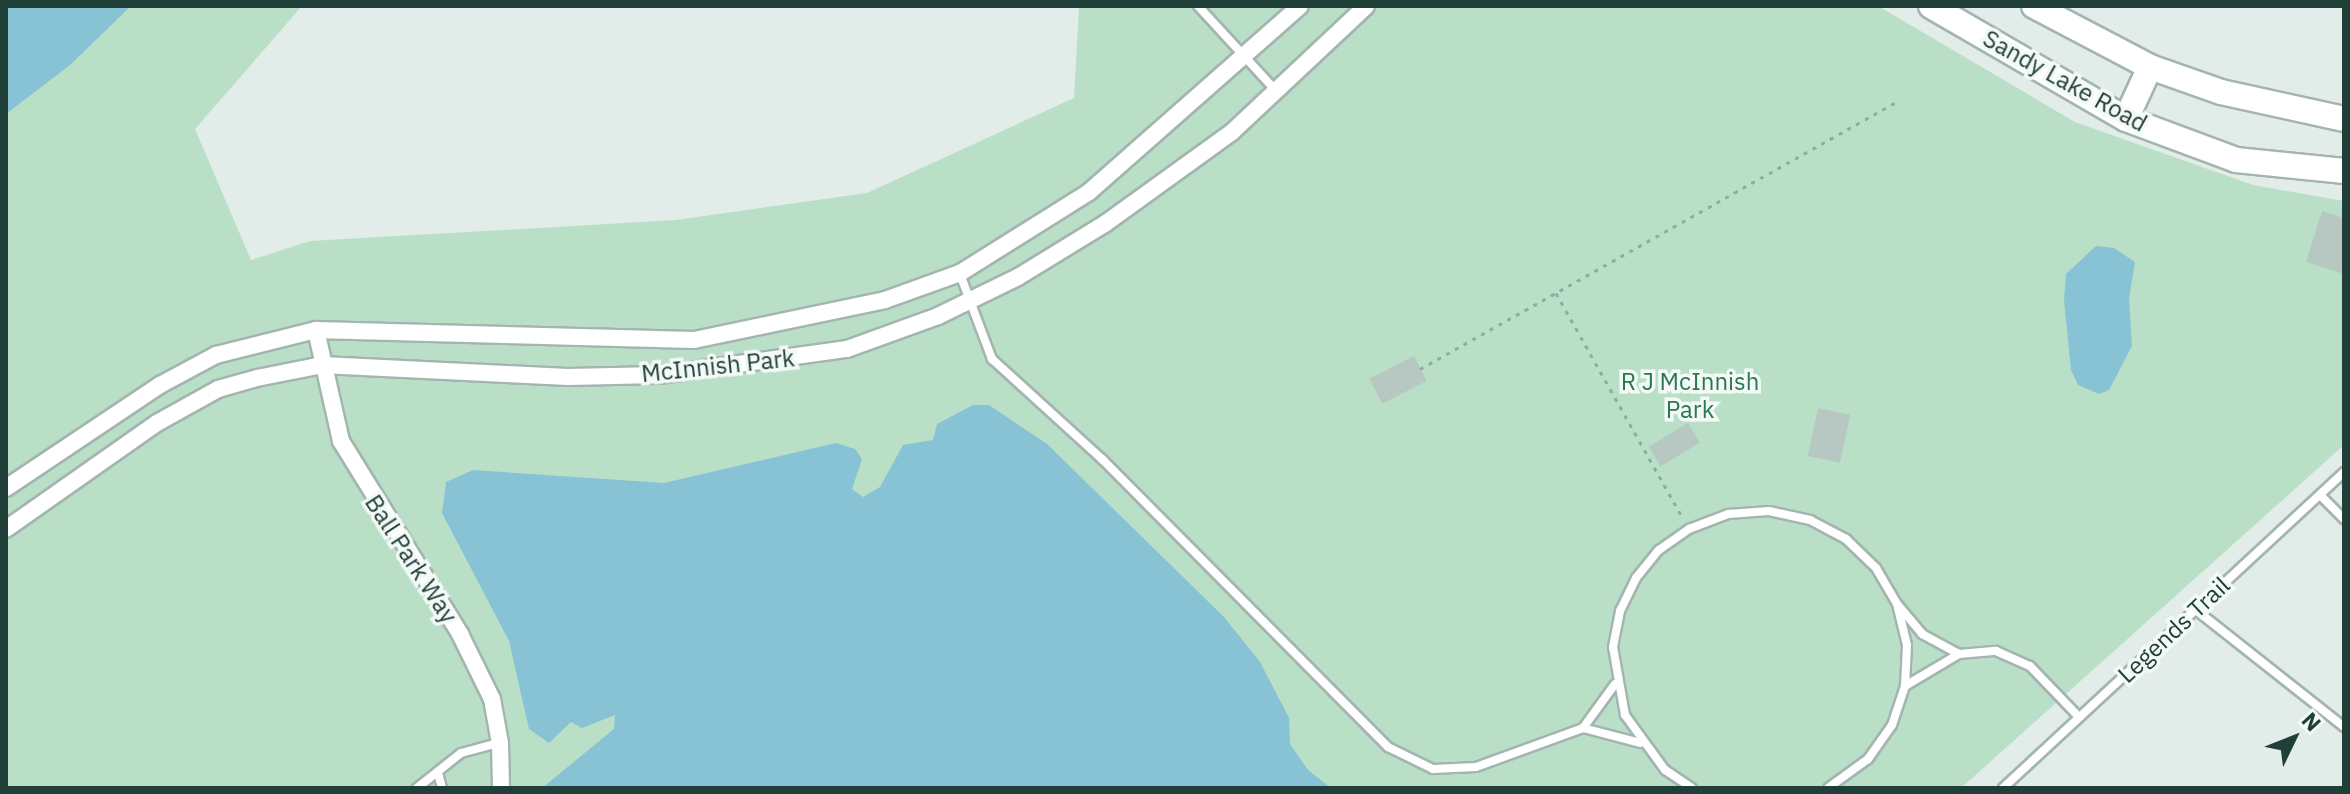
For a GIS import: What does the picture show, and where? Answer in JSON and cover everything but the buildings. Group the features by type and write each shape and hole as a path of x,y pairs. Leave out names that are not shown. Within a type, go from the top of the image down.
{"main road":[{"name":"Sandy Lake Road","path":"1931,6 2126,119 2236,160 2344,171"},
{"path":"2034,6 2150,67 2235,95 2344,119"},
{"path":"2126,119 2150,67"}],"street":[{"name":"McInnish Park","path":"6,488 160,385 216,355 316,330 694,340 885,300 960,273 1089,192 1300,6"},
{"name":"McInnish Park","path":"6,529 157,423 218,389 322,365 568,377 659,375 847,349 967,301 1106,223 1232,132 1366,6"},
{"name":"Ball Park Way","path":"316,330 341,441 460,634 492,699 500,743 501,788"}],"lane":[{"path":"1198,6 1277,92"},
{"path":"960,273 967,301 992,359 1102,459 1388,747 1433,769 1476,767 1583,728 1615,684"},
{"name":"Legends Trail","path":"2003,788 2344,472"},
{"path":"2320,495 2344,519"},
{"path":"1692,788 1665,770 1641,743 1615,684 1615,635 1636,578 1659,550 1689,529 1728,514 1769,511 1810,520 1846,539 1876,568 1897,604 1922,634 1959,654"},
{"path":"1828,788 1868,759 1892,725 1905,686 1907,645 1897,604"},
{"path":"2196,610 2344,727"},
{"path":"1905,686 1959,654 1996,651 2030,666 2079,717"},
{"path":"1583,728 1641,743"},
{"path":"417,788 461,753 500,743"},
{"path":"438,773 442,788"}],"path":[{"path":"1420,369 1898,101"},
{"path":"1556,293 1689,529"}],"green space":[{"name":"R J McInnish Park","path":"6,6 302,6 195,129 251,260 310,241 676,220 867,193 1074,98 1079,6 1878,6 2075,122 2253,185 2344,201 2344,445 1961,788 6,788"}],"water":[{"path":"6,6 131,6 70,65 6,114"},
{"path":"2096,246 2114,248 2135,262 2129,298 2132,346 2109,390 2099,394 2078,385 2071,370 2064,300 2066,274"},
{"path":"973,405 989,405 1047,444 1224,617 1260,662 1289,718 1290,744 1308,770 1331,788 542,788 614,729 615,715 582,728 571,722 549,743 529,729 509,641 442,513 446,482 473,470 664,483 836,443 855,449 862,459 852,489 863,497 880,487 903,445 933,440 937,424"}]}
